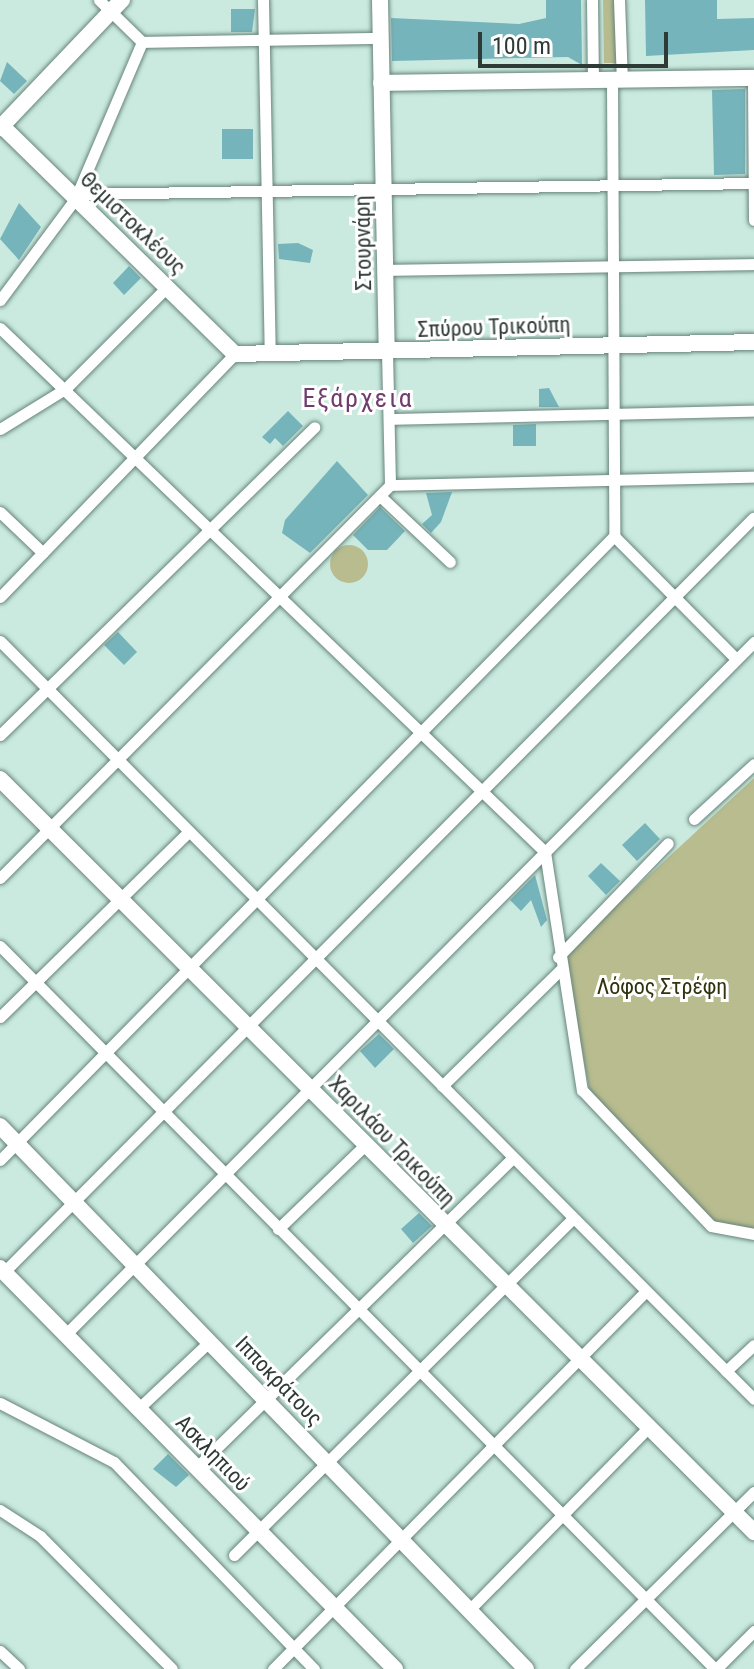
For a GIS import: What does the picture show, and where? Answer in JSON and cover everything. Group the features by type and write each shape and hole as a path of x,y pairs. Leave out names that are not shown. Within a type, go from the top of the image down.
{"street":[{"path":"99,0 117,6 142,42"},
{"path":"263,0 262,191 270,355"},
{"name":"Στουρνάρη","path":"380,0 390,485"},
{"path":"592,0 593,80"},
{"path":"0,1160 614,536 617,478 611,186 619,0"},
{"path":"1,126 117,6"},
{"path":"142,42 380,38"},
{"path":"0,300 76,196 142,42"},
{"path":"381,83 754,78 754,220"},
{"name":"Θεμιστοκλέους","path":"1,126 235,354"},
{"path":"76,196 754,184"},
{"path":"385,270 754,264"},
{"path":"0,429 65,389 167,287"},
{"path":"0,328 137,455 282,598 481,786 545,852 559,964 582,1090 711,1226 754,1234"},
{"name":"Σπύρου Τρικούπη","path":"235,354 754,342"},
{"path":"0,597 235,354"},
{"path":"389,419 754,411"},
{"path":"0,735 207,525 314,427"},
{"path":"0,878 282,598 390,485 754,477"},
{"path":"380,496 450,562"},
{"path":"0,512 43,553"},
{"path":"2,1270 165,1113 312,955 753,518"},
{"path":"614,536 676,594 736,659"},
{"path":"0,641 754,1399"},
{"path":"66,1334 754,642"},
{"path":"694,819 754,764"},
{"name":"Χαριλάου Τρικούπη","path":"0,779 443,1225 754,1532"},
{"path":"0,1017 189,831"},
{"path":"442,1086 559,964 668,843"},
{"path":"0,946 716,1669 754,1631"},
{"name":"Ιπποκράτους","path":"0,1126 526,1669"},
{"path":"278,1229 365,1145"},
{"path":"197,1467 513,1158"},
{"path":"234,1555 573,1218"},
{"name":"Ασκληπιού","path":"2,1270 395,1669"},
{"path":"273,1669 646,1291"},
{"path":"139,1408 210,1341"},
{"path":"726,1371 754,1345"},
{"path":"0,1403 114,1462 314,1669"},
{"path":"469,1610 649,1427"},
{"path":"575,1669 754,1492"},
{"path":"0,1510 40,1536 172,1669"},
{"path":"0,1651 19,1669"}],"green space":[{"path":"603,0 622,0 623,63 604,63"},
{"path":"349,545 362,551 368,564 362,577 349,583 336,577 330,564 336,551"},
{"name":"Λόφος Στρέφη","path":"754,778 754,1231 714,1223 590,1092 563,955"}],"building":[{"path":"546,0 581,0 582,65 568,57 392,61 391,18 519,24 546,18"},
{"path":"645,0 717,0 717,19 754,18 754,50 646,56"},
{"path":"231,9 255,9 252,32 231,32"},
{"path":"7,62 27,81 14,94 0,81"},
{"path":"745,89 745,174 714,175 712,90"},
{"path":"222,129 253,129 253,159 222,159"},
{"path":"19,203 41,227 19,260 0,239"},
{"path":"298,243 313,250 310,263 279,259 278,244"},
{"path":"129,266 141,278 124,295 113,283"},
{"path":"549,388 559,407 539,407 539,389"},
{"path":"288,411 303,426 283,446 275,438 270,444 262,437"},
{"path":"536,424 536,446 513,446 513,425"},
{"path":"337,461 368,495 310,553 282,533 285,520"},
{"path":"452,492 441,522 431,533 422,524 432,515 426,493"},
{"path":"380,507 405,531 387,550 368,550 353,535"},
{"path":"118,632 137,652 124,665 104,645"},
{"path":"645,823 660,839 637,861 622,845"},
{"path":"601,863 620,881 606,895 588,876"},
{"path":"535,875 547,920 541,927 531,900 521,911 510,900"},
{"path":"379,1034 394,1049 375,1068 360,1051"},
{"path":"419,1213 432,1226 413,1243 401,1229"},
{"path":"168,1454 189,1475 176,1487 153,1469"}],"district":[{"name":"Εξάρχεια","path":"358,399"}]}
